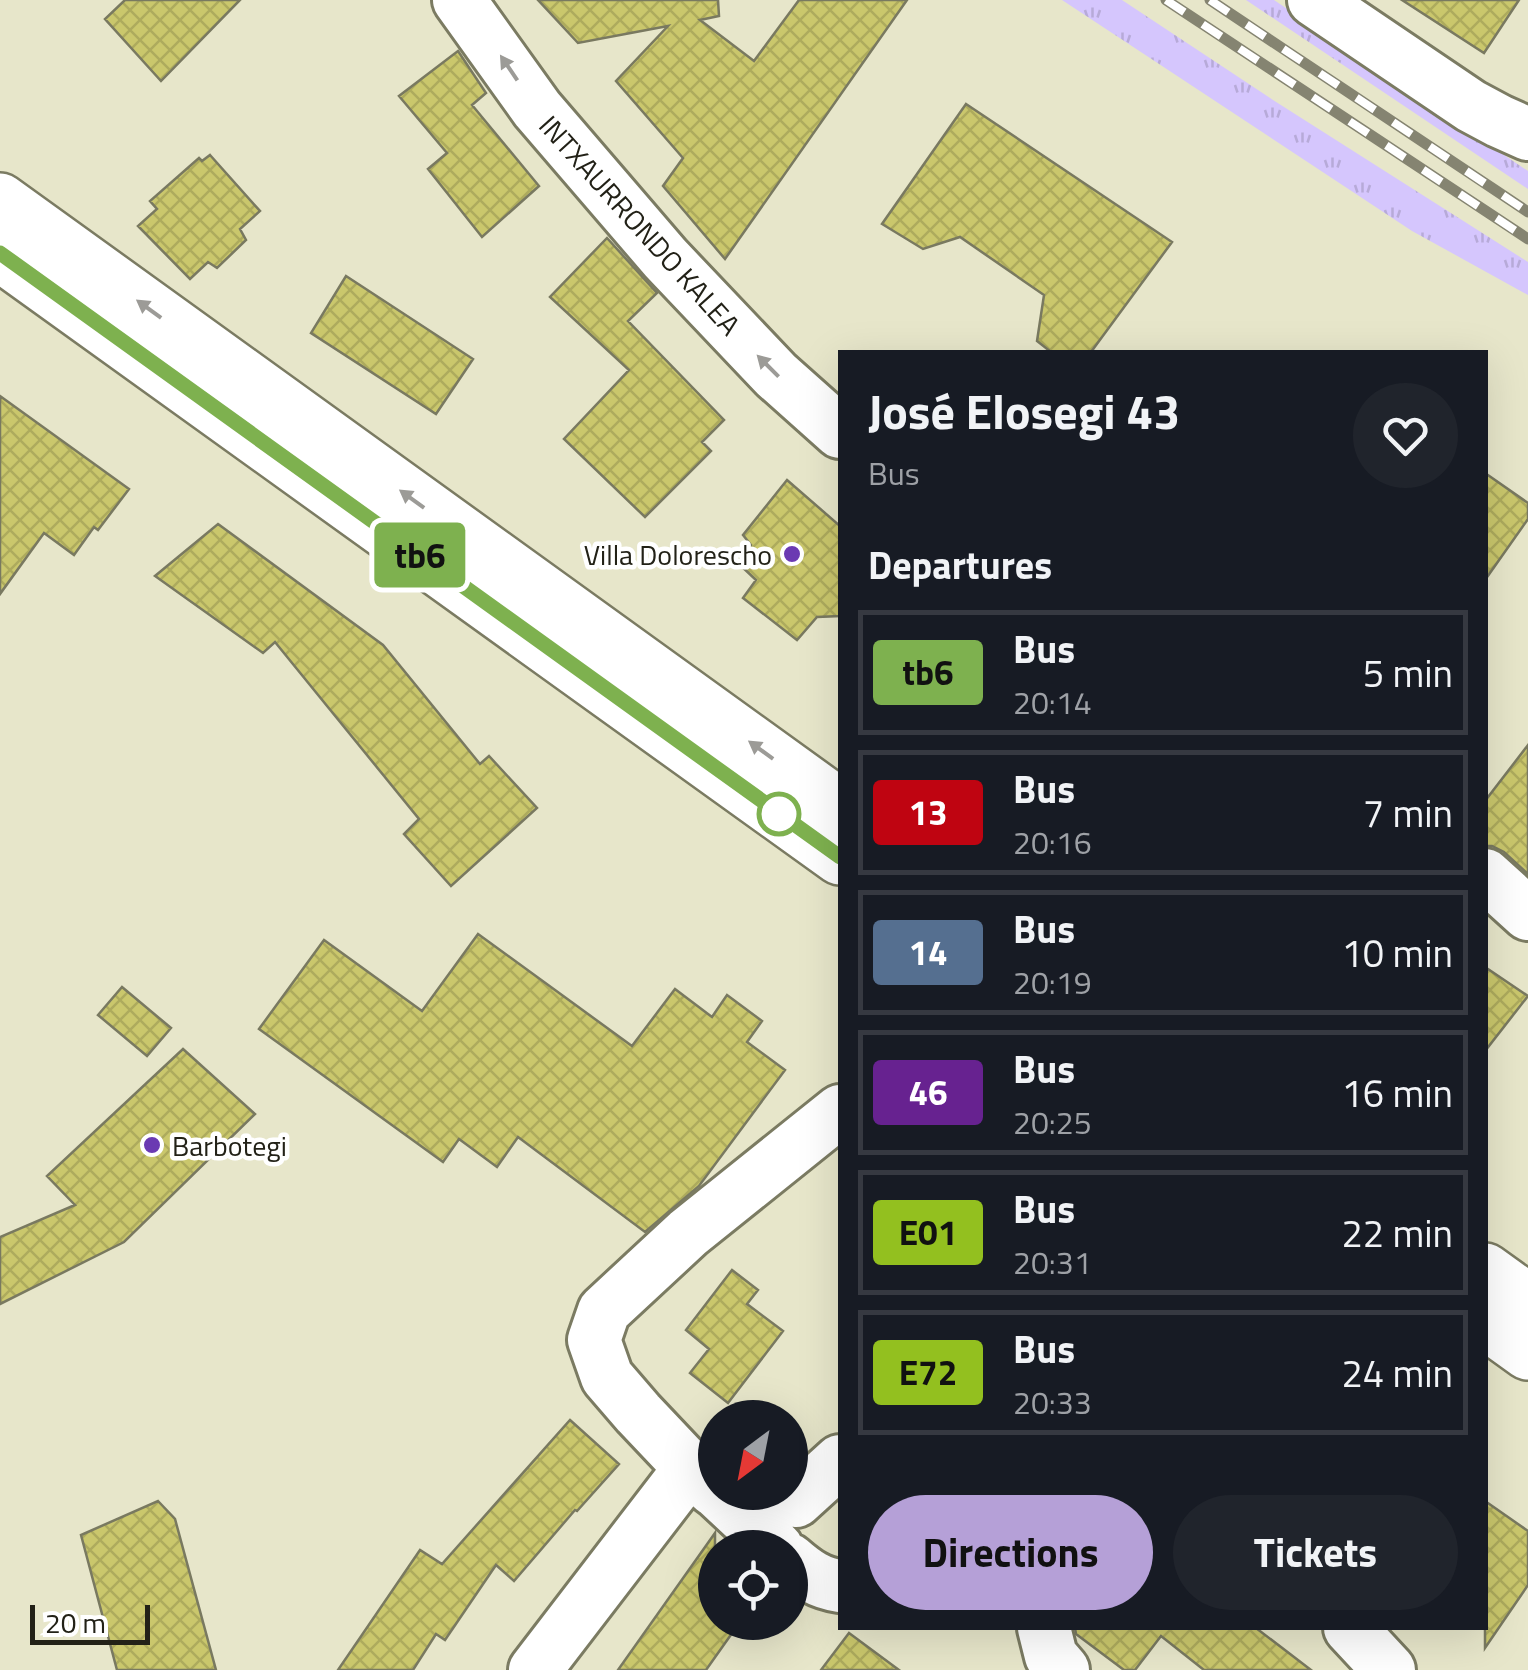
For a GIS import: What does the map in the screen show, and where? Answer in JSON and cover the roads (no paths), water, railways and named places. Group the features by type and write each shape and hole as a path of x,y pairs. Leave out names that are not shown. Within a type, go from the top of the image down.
{"main road":[{"path":"0,201 838,807"},
{"path":"0,253 838,856"},
{"path":"1488,1273 1528,1302"},
{"path":"1488,1323 1528,1352"}],"street":[{"name":"INTXAURRONDO KALEA","path":"460,0 536,109 665,258 776,374 838,430"},
{"path":"1314,0 1471,106 1528,134"},
{"path":"1488,878 1528,914"},
{"path":"698,1474 607,1377 594,1340 604,1310 688,1233 838,1113"},
{"path":"759,1510 786,1524 838,1463"},
{"path":"535,1670 698,1495"},
{"path":"808,1573 821,1583 838,1586"},
{"path":"1044,1630 1051,1656 1063,1670"},
{"path":"1352,1630 1389,1670"}],"railway":[{"path":"1166,0 1528,239"},
{"path":"1210,0 1528,212"}],"place":[{"name":"Villa Dolorescho","path":"792,554"},
{"name":"Barbotegi","path":"152,1145"}]}
